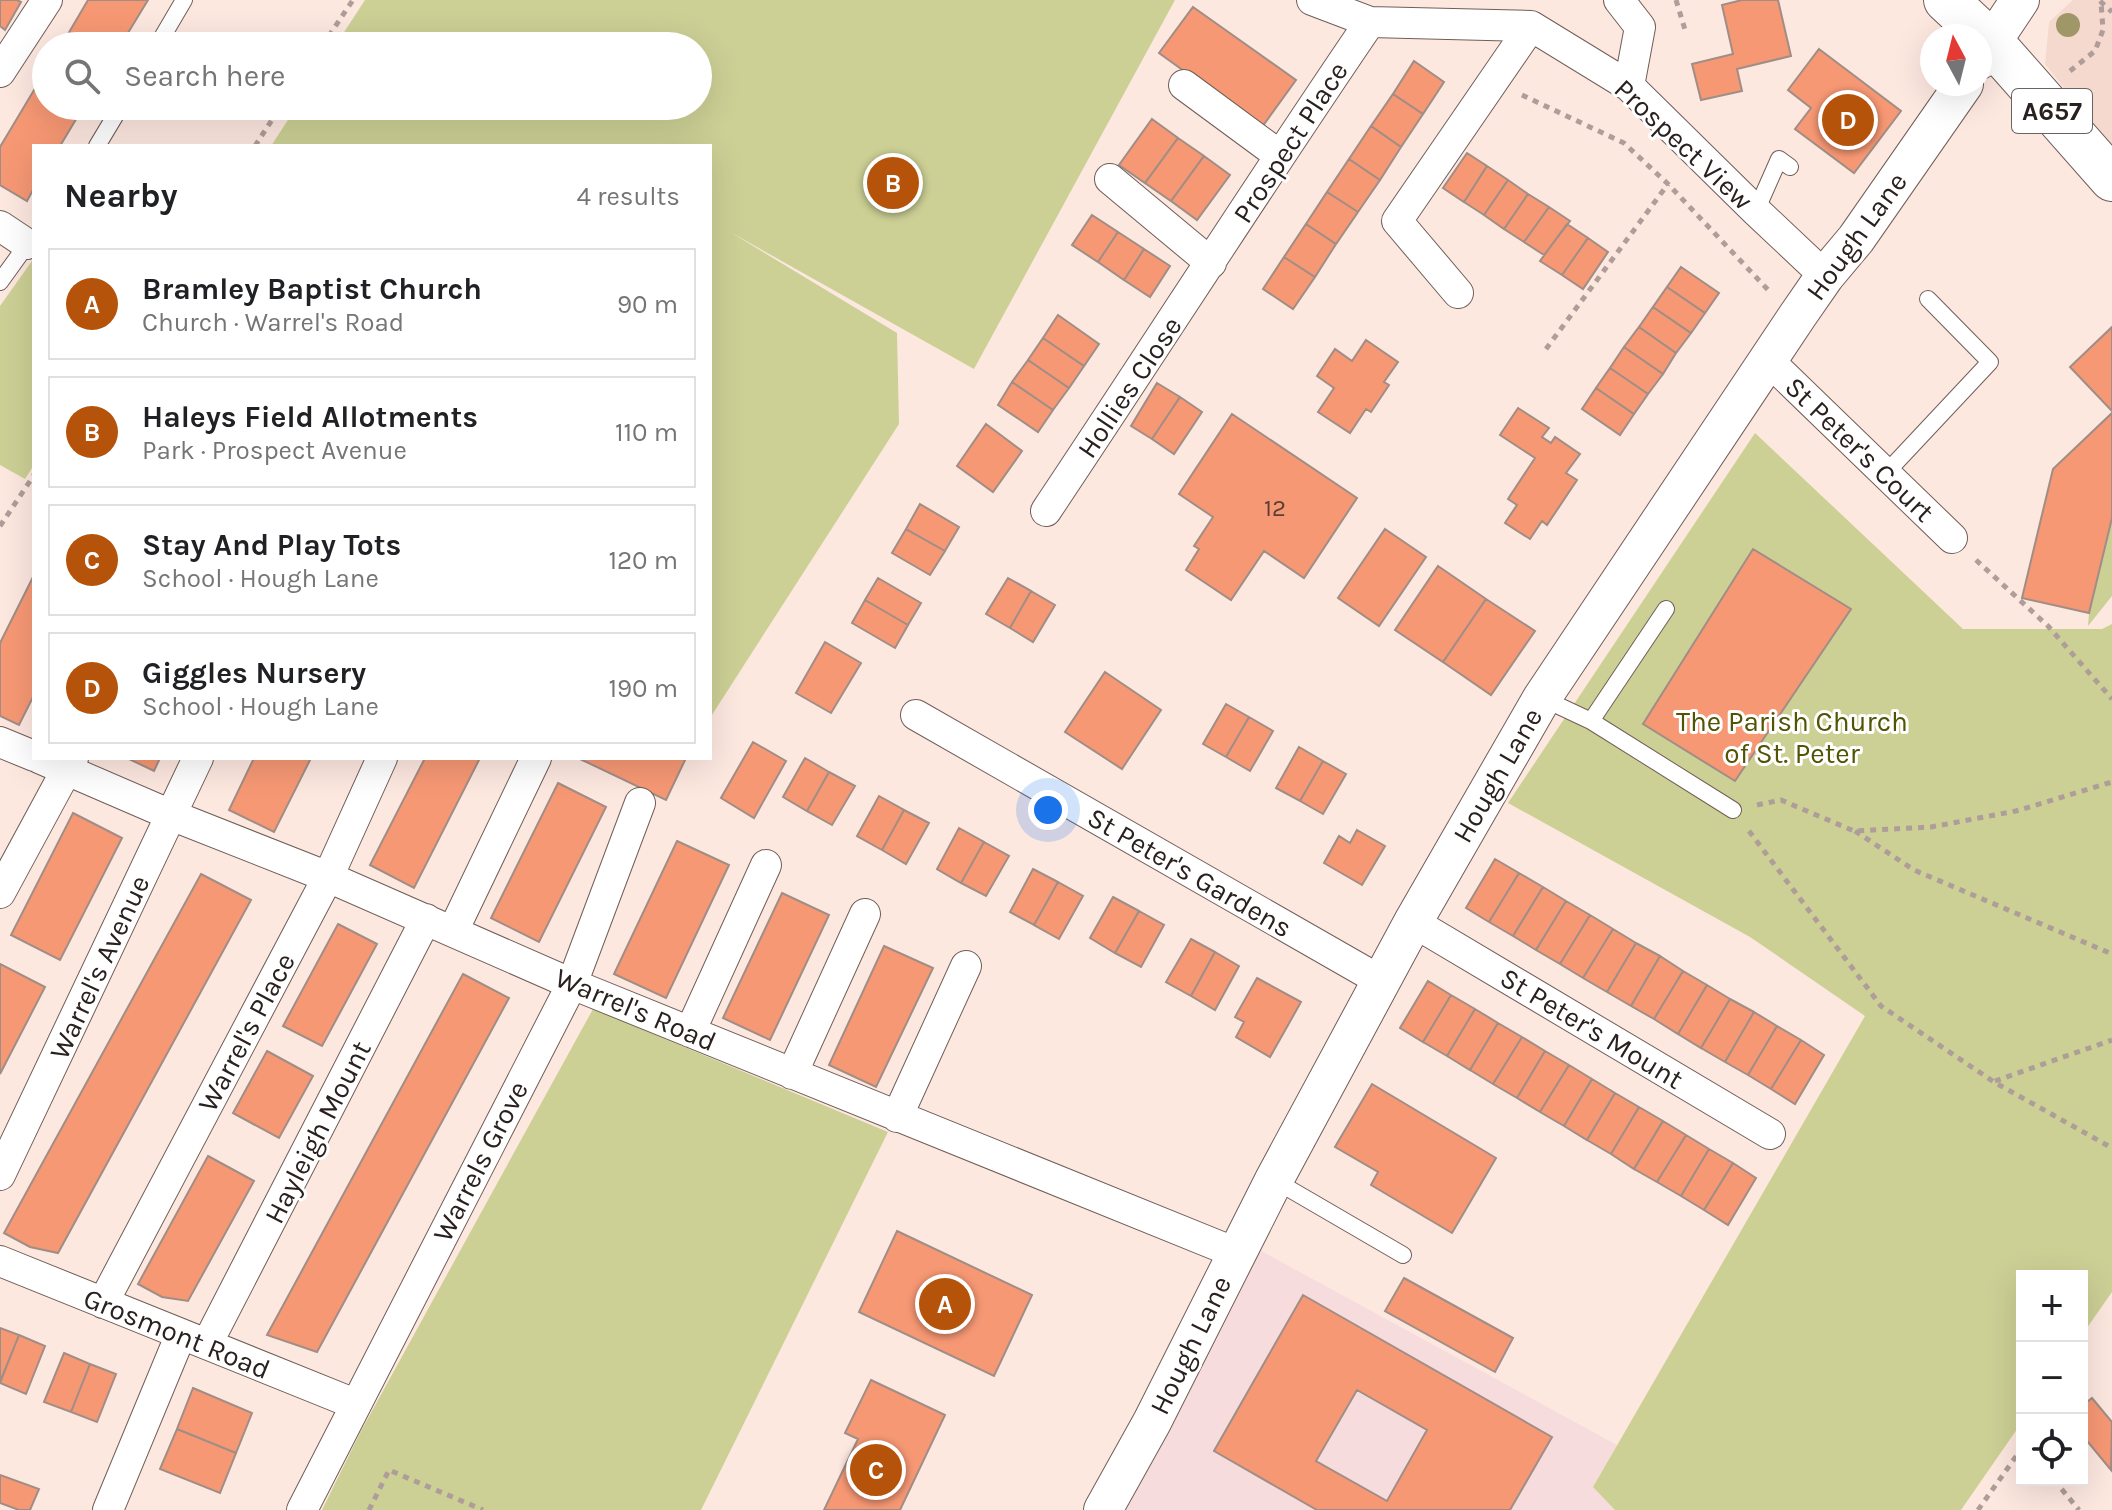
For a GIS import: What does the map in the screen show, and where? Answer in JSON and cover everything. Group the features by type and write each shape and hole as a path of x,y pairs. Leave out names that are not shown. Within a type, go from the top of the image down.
{"main road":[{"name":"A657","path":"1946,0 1964,24"},
{"name":"A657","path":"1992,58 2112,179"}],"street":[{"path":"0,72 47,0"},
{"path":"1312,0 1370,22 1531,26"},
{"path":"1619,0 1640,27 1629,86"},
{"path":"1992,43 2020,0"},
{"name":"Prospect Place","path":"1211,263 1279,155 1370,22"},
{"path":"1458,293 1397,221 1531,26"},
{"name":"Prospect View","path":"1531,26 1629,86 1825,276"},
{"path":"1184,85 1279,155"},
{"name":"Hough Lane","path":"1103,1510 1152,1422 1236,1253 1381,981 1542,698 1825,276 1856,239 1956,96"},
{"path":"1110,179 1211,263"},
{"path":"0,226 31,239"},
{"name":"Hollies Close","path":"1046,511 1211,263"},
{"name":"St Peter's Court","path":"1768,360 1952,538"},
{"name":"St Peter's Gardens","path":"916,715 1381,981"},
{"name":"Warrel's Road","path":"0,742 32,755"},
{"name":"Warrel's Avenue","path":"0,1175 197,760"},
{"name":"Warrel's Place","path":"103,1303 328,877 381,760"},
{"name":"Hayleigh Mount","path":"108,1510 194,1339 535,760"},
{"path":"0,893 70,764"},
{"name":"Warrel's Road","path":"70,764 171,815 328,877 572,984 1236,1253"},
{"name":"Warrels Grove","path":"302,1510 572,984 640,803"},
{"path":"690,1032 766,865"},
{"path":"792,1074 865,914"},
{"name":"St Peter's Mount","path":"1413,922 1770,1134"},
{"path":"897,1117 966,966"},
{"name":"Grosmont Road","path":"0,1261 355,1404"}],"lane":[{"path":"165,32 184,0"},
{"path":"98,144 113,120"},
{"path":"1756,211 1779,159 1790,167"},
{"path":"0,282 31,239"},
{"path":"1885,474 1990,362 1928,299"},
{"path":"1591,721 1666,609"},
{"path":"1542,698 1591,721 1733,810"},
{"path":"1274,1180 1403,1255"}],"path":[{"path":"331,32 353,0"},
{"path":"1676,0 1686,33"},
{"path":"2100,1 2112,12"},
{"path":"2067,74 2095,51 2103,30 2100,1"},
{"path":"1492,81 1624,143 1668,184 1765,288"},
{"path":"256,144 272,120"},
{"path":"1546,349 1668,184"},
{"path":"0,526 32,478"},
{"path":"1952,538 2048,626 2112,699"},
{"path":"1854,831 1931,827 2016,811 2112,782"},
{"path":"2112,954 1914,870 1854,831 1781,800 1733,810 1881,1006 1994,1082 2112,1148"},
{"path":"1994,1082 2112,1040"},
{"path":"1978,1510 2016,1456"},
{"path":"369,1510 389,1470 483,1510"},
{"path":"2059,1486 2079,1510"}],"shaded area":[{"path":"2073,0 2112,0 2112,148 2045,64 2049,22"},
{"path":"1256,1248 1617,1445 1594,1487 1615,1510 1124,1510"}],"green space":[{"path":"365,0 1175,0 974,369 730,232 897,333 899,424 712,715 712,144 272,144 288,120 712,120 712,32 344,32"},
{"path":"32,261 32,468 25,479 0,465 0,306"},
{"name":"The Parish Church of St. Peter","path":"1755,433 1963,629 2102,629 2112,624 2112,1292 2088,1326 2088,1270 2016,1270 2016,1431 1961,1510 1615,1510 1593,1487 1865,1016 1750,937 1508,803"},
{"path":"2112,518 2112,596 2088,626 2089,613"},
{"path":"593,1009 888,1132 701,1510 322,1510 361,1431"}],"building":[{"path":"0,0 21,2 5,30 0,26"},
{"path":"88,0 148,0 129,32 69,32"},
{"path":"1742,0 1778,0 1791,56 1737,69 1742,91 1701,100 1692,64 1733,54 1722,5"},
{"path":"1193,7 1296,80 1262,127 1159,53"},
{"path":"1819,49 1901,111 1854,173 1795,129 1811,108 1788,90"},
{"path":"1414,61 1444,82 1423,114 1393,94"},
{"path":"32,93 32,120 76,120 61,144 32,144 32,192 27,201 0,185 0,147"},
{"path":"1393,94 1423,114 1401,147 1371,126"},
{"path":"1152,119 1178,138 1145,183 1119,165"},
{"path":"1371,126 1401,147 1380,180 1349,159"},
{"path":"1178,138 1204,156 1171,201 1145,183"},
{"path":"1467,153 1487,166 1464,202 1443,188"},
{"path":"1204,156 1230,175 1197,220 1171,201"},
{"path":"1349,159 1380,180 1358,212 1327,192"},
{"path":"1487,166 1508,180 1484,215 1464,202"},
{"path":"1508,180 1528,194 1504,229 1484,215"},
{"path":"1327,192 1358,212 1336,244 1306,224"},
{"path":"1528,194 1549,207 1524,242 1504,229"},
{"path":"1549,207 1570,221 1544,255 1524,242"},
{"path":"1092,215 1118,232 1098,262 1072,245"},
{"path":"1306,224 1336,244 1315,277 1284,257"},
{"path":"1567,224 1588,238 1562,275 1540,261"},
{"path":"1118,232 1144,249 1124,280 1098,262"},
{"path":"1588,238 1608,252 1583,289 1562,275"},
{"path":"1144,249 1170,266 1150,297 1124,280"},
{"path":"1284,257 1315,277 1293,309 1263,289"},
{"path":"1681,267 1719,293 1705,313 1667,287"},
{"path":"1667,287 1705,313 1691,333 1653,307"},
{"path":"1653,307 1691,333 1676,353 1639,327"},
{"path":"1058,315 1099,344 1084,366 1043,338"},
{"path":"1639,327 1676,353 1663,374 1624,347"},
{"path":"2112,327 2112,411 2070,367"},
{"path":"1043,338 1084,366 1069,388 1028,360"},
{"path":"1366,340 1398,362 1384,382 1389,385 1371,412 1366,409 1350,433 1318,412 1334,388 1317,376 1335,349 1352,361"},
{"path":"1624,347 1663,374 1648,394 1610,368"},
{"path":"1028,360 1069,388 1053,410 1012,382"},
{"path":"1610,368 1648,394 1634,414 1596,388"},
{"path":"1012,382 1053,410 1038,432 998,405"},
{"path":"1157,383 1180,397 1152,439 1131,426"},
{"path":"1596,388 1634,414 1620,435 1582,409"},
{"path":"1180,397 1202,412 1174,454 1152,439"},
{"path":"1518,408 1549,428 1542,437 1551,443 1555,437 1580,454 1566,473 1577,480 1547,525 1542,521 1530,539 1505,523 1517,505 1508,499 1535,458 1500,435"},
{"path":"2112,413 2112,518 2089,613 2022,598 2053,469"},
{"path":"1232,414 1357,498 1304,578 1264,551 1231,600 1186,570 1199,549 1194,546 1213,517 1179,494"},
{"path":"986,424 1022,451 993,492 957,466"},
{"path":"920,504 959,527 945,551 906,529"},
{"path":"906,529 945,551 930,575 892,553"},
{"path":"1385,529 1426,557 1379,626 1338,598"},
{"path":"1753,549 1851,609 1735,781 1643,724"},
{"path":"1438,566 1486,599 1443,662 1395,630"},
{"path":"878,578 921,603 908,625 865,600"},
{"path":"1008,578 1031,591 1010,628 986,614"},
{"path":"32,579 32,699 19,725 0,716 0,643"},
{"path":"1031,591 1055,605 1033,642 1010,628"},
{"path":"1486,599 1535,631 1491,695 1443,662"},
{"path":"865,600 908,625 895,648 852,623"},
{"path":"825,642 861,663 831,713 796,693"},
{"path":"1105,672 1161,710 1122,769 1065,732"},
{"path":"1226,704 1249,717 1226,757 1203,744"},
{"path":"1249,717 1273,731 1250,771 1226,757"},
{"path":"753,742 786,761 754,818 721,798"},
{"path":"1299,747 1323,761 1300,801 1276,788"},
{"path":"805,758 829,772 807,811 783,797"},
{"path":"131,760 159,760 154,771"},
{"path":"253,760 310,760 274,832 229,810"},
{"path":"424,760 479,760 414,888 370,865"},
{"path":"582,760 685,760 666,800"},
{"path":"1323,761 1346,774 1323,814 1300,801"},
{"path":"829,772 855,786 832,825 807,811"},
{"path":"558,783 606,807 539,942 491,918"},
{"path":"879,796 904,810 882,850 857,836"},
{"path":"904,810 929,823 906,864 882,850"},
{"path":"73,813 122,838 60,960 11,935"},
{"path":"959,828 984,842 961,883 937,869"},
{"path":"1357,830 1385,846 1362,885 1324,863 1339,836 1350,843"},
{"path":"677,841 729,865 666,998 614,974"},
{"path":"984,842 1009,856 986,896 961,883"},
{"path":"1495,859 1519,873 1489,922 1466,908"},
{"path":"1033,869 1058,882 1034,925 1010,912"},
{"path":"1519,873 1543,887 1513,936 1489,922"},
{"path":"201,874 251,900 58,1253 30,1247 4,1233"},
{"path":"1058,882 1083,896 1059,939 1034,925"},
{"path":"1543,887 1566,901 1536,950 1513,936"},
{"path":"782,893 829,915 770,1040 723,1018"},
{"path":"1113,897 1139,911 1115,953 1090,938"},
{"path":"1566,901 1590,915 1560,964 1536,950"},
{"path":"1139,911 1164,925 1141,967 1115,953"},
{"path":"1590,915 1613,929 1583,978 1560,964"},
{"path":"338,924 377,944 322,1046 283,1026"},
{"path":"1613,929 1636,943 1607,992 1583,978"},
{"path":"1191,939 1215,952 1191,996 1166,982"},
{"path":"1636,943 1660,956 1631,1006 1607,992"},
{"path":"884,946 933,968 876,1087 829,1065"},
{"path":"1215,952 1239,966 1215,1010 1191,996"},
{"path":"1660,956 1683,971 1654,1019 1631,1006"},
{"path":"0,964 45,987 0,1074"},
{"path":"1683,971 1707,985 1678,1034 1654,1019"},
{"path":"463,974 509,998 317,1352 267,1335"},
{"path":"1257,978 1301,1002 1270,1057 1236,1037 1244,1022 1235,1017"},
{"path":"1428,981 1451,995 1423,1042 1400,1028"},
{"path":"1707,985 1730,999 1701,1048 1678,1034"},
{"path":"1451,995 1475,1009 1447,1056 1423,1042"},
{"path":"1730,999 1754,1012 1725,1062 1701,1048"},
{"path":"1475,1009 1498,1023 1470,1070 1447,1056"},
{"path":"1754,1012 1777,1026 1748,1075 1725,1062"},
{"path":"1498,1023 1522,1037 1493,1084 1470,1070"},
{"path":"1777,1026 1801,1040 1771,1089 1748,1075"},
{"path":"1522,1037 1545,1051 1517,1098 1493,1084"},
{"path":"1801,1040 1824,1055 1795,1104 1771,1089"},
{"path":"267,1051 313,1076 279,1138 233,1113"},
{"path":"1545,1051 1569,1065 1540,1112 1517,1098"},
{"path":"1569,1065 1592,1079 1564,1126 1540,1112"},
{"path":"1592,1079 1615,1093 1587,1140 1564,1126"},
{"path":"1372,1084 1496,1158 1452,1233 1371,1185 1378,1172 1335,1147"},
{"path":"1615,1093 1639,1107 1611,1154 1587,1140"},
{"path":"1639,1107 1663,1121 1634,1169 1611,1154"},
{"path":"1663,1121 1686,1135 1657,1182 1634,1169"},
{"path":"1686,1135 1709,1149 1681,1196 1657,1182"},
{"path":"1709,1149 1733,1163 1704,1210 1681,1196"},
{"path":"208,1156 254,1181 188,1301 162,1297 138,1284"},
{"path":"1733,1163 1756,1178 1728,1225 1704,1210"},
{"path":"897,1231 1032,1295 994,1376 859,1312"},
{"path":"1404,1278 1513,1338 1495,1372 1385,1311"},
{"path":"1303,1295 1552,1437 1510,1510 1317,1510 1214,1451","holes":["1357,1390 1427,1430 1387,1501 1316,1461"]},
{"path":"0,1328 19,1335 0,1382"},
{"path":"19,1335 45,1346 26,1394 0,1383"},
{"path":"64,1353 90,1364 71,1412 44,1402"},
{"path":"90,1364 116,1374 97,1422 71,1412"},
{"path":"871,1380 945,1415 900,1510 824,1510 858,1439 845,1433"},
{"path":"193,1388 252,1413 236,1453 177,1429"},
{"path":"2092,1398 2112,1422 2111,1470 2088,1442 2088,1401"},
{"path":"177,1429 236,1453 220,1493 160,1469"},
{"path":"0,1475 39,1489 30,1510 19,1510 0,1503"}],"place":[{"name":"Giggles Nursery","path":"1848,120"},
{"name":"Haleys Field Allotments","path":"893,183"},
{"name":"Bramley Baptist Church","path":"945,1304"},
{"name":"Stay And Play Tots","path":"876,1470"}]}
